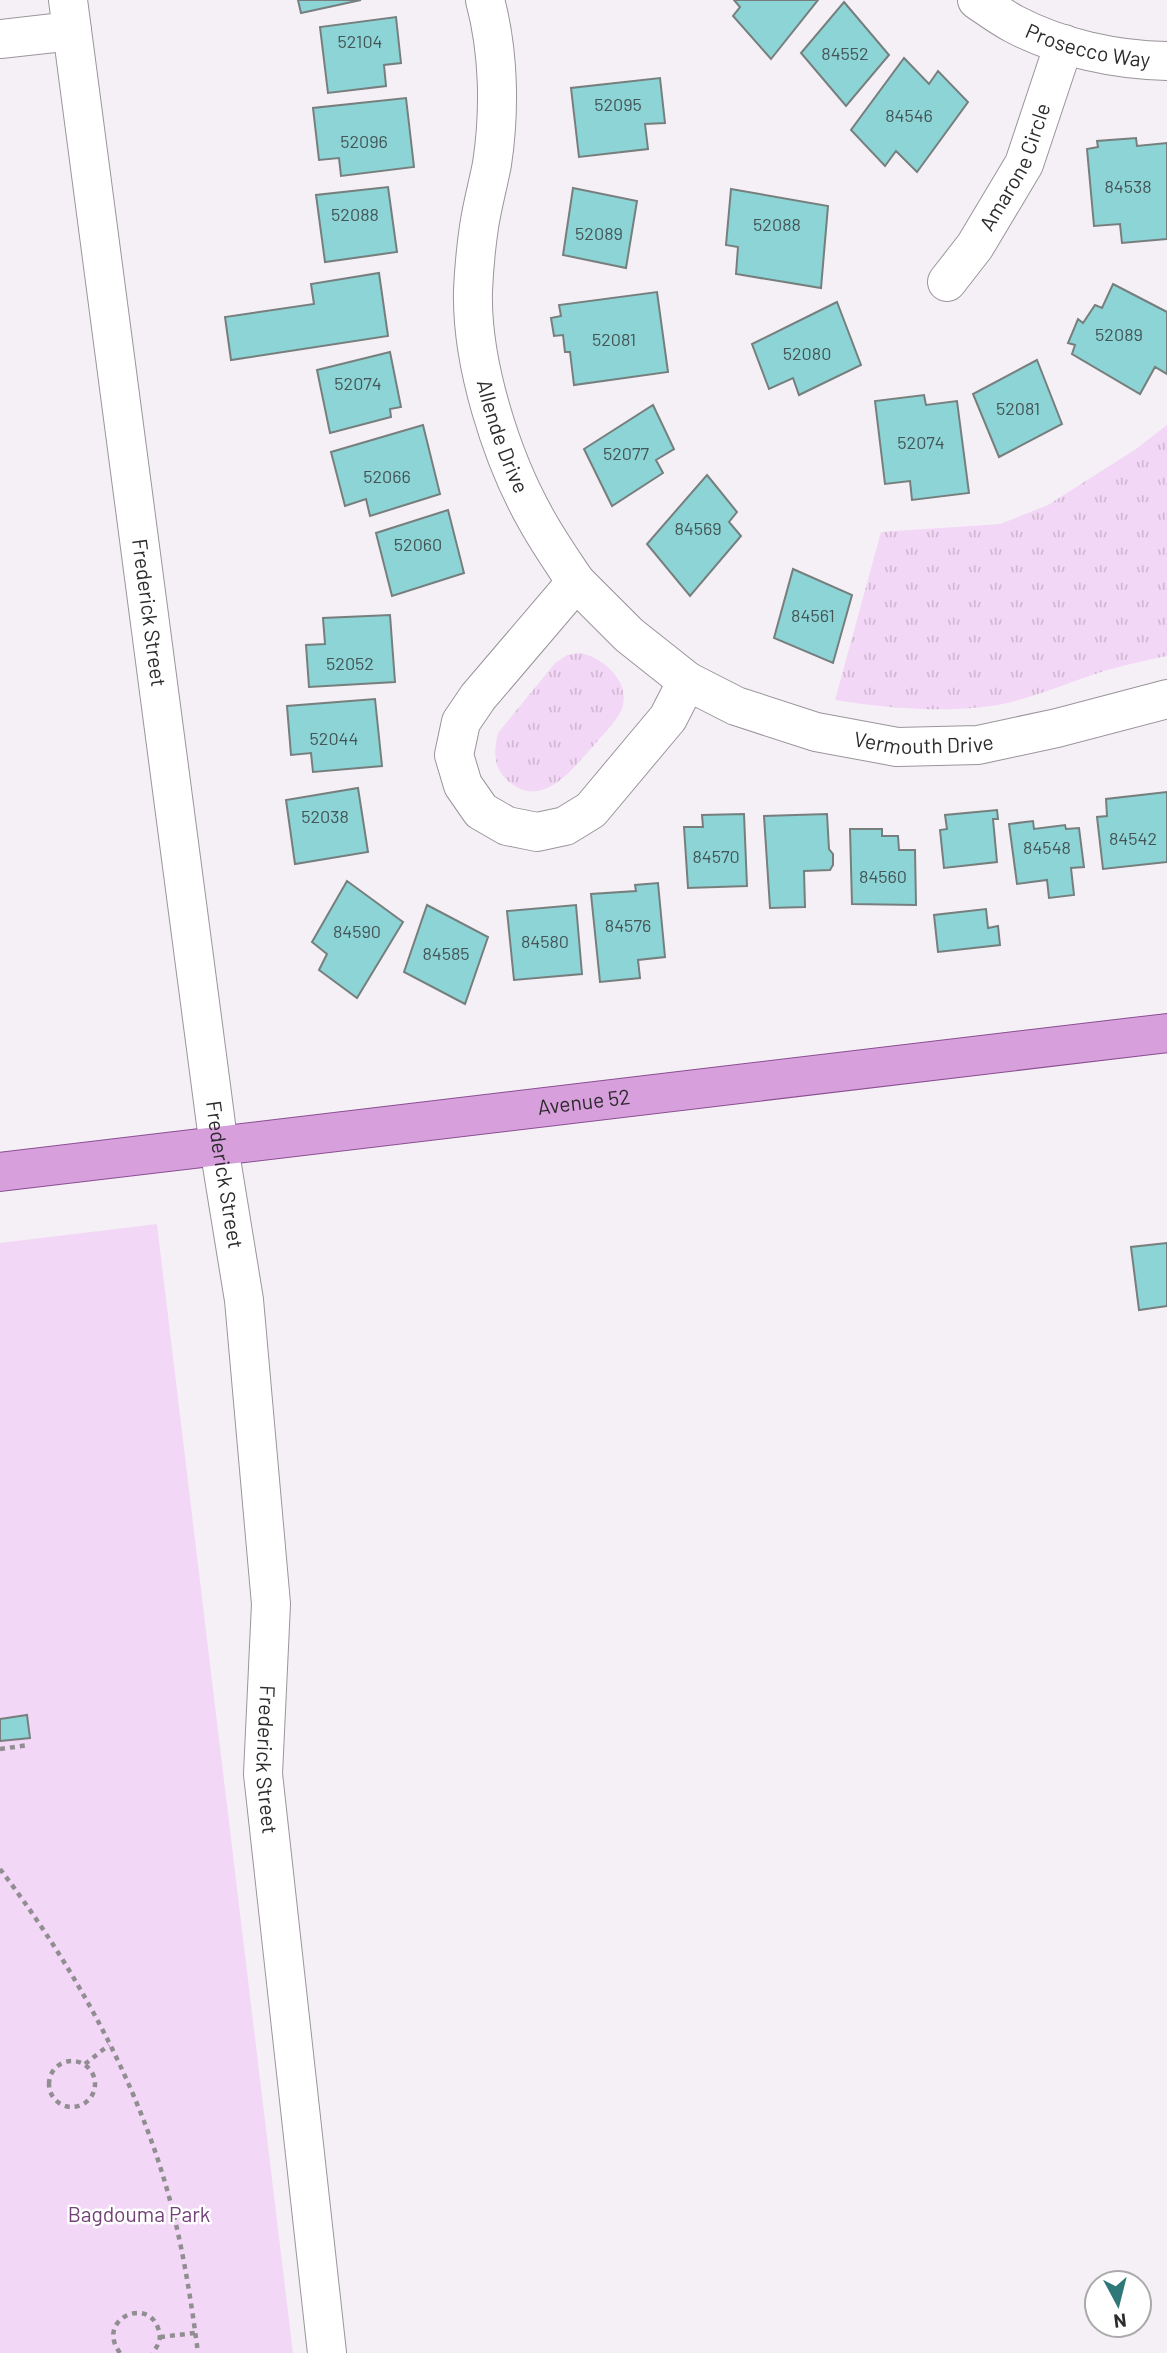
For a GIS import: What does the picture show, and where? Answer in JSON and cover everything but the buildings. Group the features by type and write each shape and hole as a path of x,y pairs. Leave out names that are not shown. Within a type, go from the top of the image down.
{"main road":[{"name":"Avenue 52","path":"0,1172 1167,1032"}],"street":[{"name":"Allende Drive","path":"485,0 493,28 497,94 492,161 479,225 473,292 478,356 494,420 513,473 536,520 576,582"},
{"name":"Prosecco Way","path":"976,0 1014,24 1064,44 1133,60 1167,61"},
{"path":"0,39 70,15"},
{"name":"Frederick Street","path":"70,15 219,1147 244,1300 271,1604 263,1774 327,2353"},
{"name":"Amarone Circle","path":"947,282 975,246 1024,164 1064,44"},
{"name":"Vermouth Drive","path":"576,582 629,635 687,681 736,706 816,732 897,747 978,745 1057,728 1167,699"},
{"path":"576,582 478,697 461,722 454,755 463,785 481,811 507,826 537,832 565,826 591,810 668,718 687,681"}],"path":[{"path":"0,1749 29,1745"},
{"path":"0,1869 70,1969 139,2109 170,2203 198,2353"},
{"path":"85,2064 94,2076 95,2090 92,2097 80,2106 59,2104 53,2098 48,2083 54,2068 69,2061 85,2064 109,2045"},
{"path":"120,2353 113,2342 115,2326 126,2315 142,2313 155,2322 160,2337 159,2344 152,2353"},
{"path":"160,2337 195,2333"}],"green space":[{"path":"1167,425 1167,656 1104,671 1034,695 991,706 913,709 835,700 881,532 1000,524 1048,505 1136,449"},
{"path":"580,653 597,659 618,679 624,696 619,715 576,765 555,784 543,790 518,788 505,778 496,763 498,733 555,663 567,655"},
{"name":"Bagdouma Park","path":"157,1224 293,2353 0,2353 0,1243"}]}
